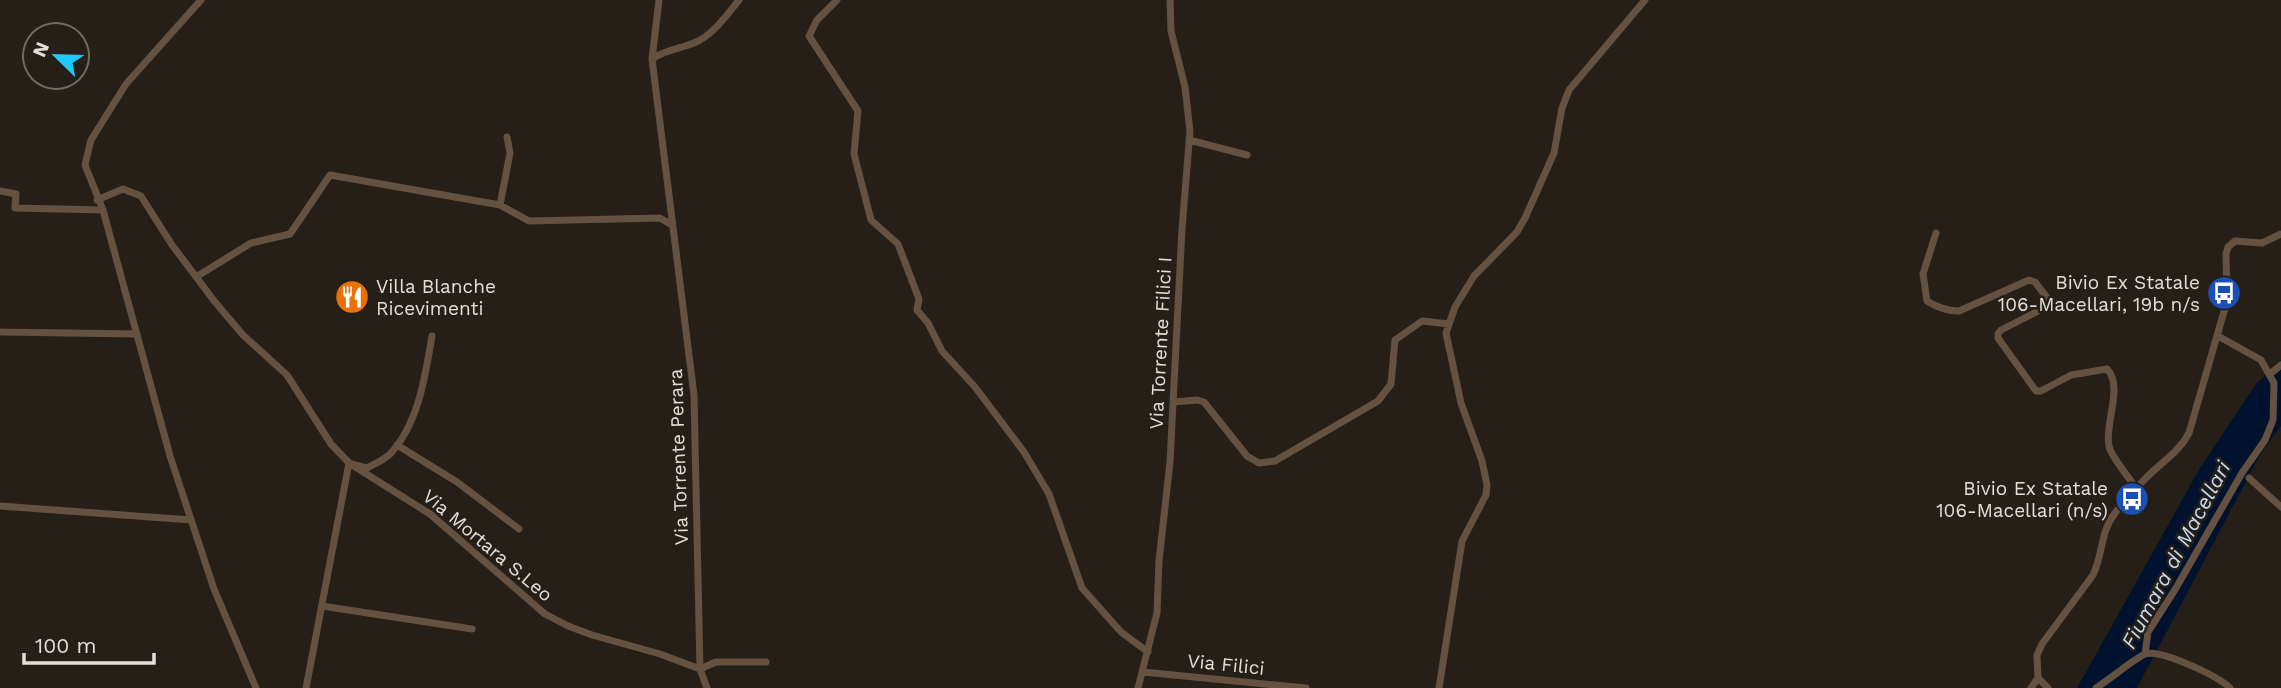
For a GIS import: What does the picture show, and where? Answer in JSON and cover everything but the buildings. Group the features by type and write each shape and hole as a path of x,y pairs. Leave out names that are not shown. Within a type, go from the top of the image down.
{"street":[{"path":"201,0 126,84 91,139 85,165 103,210 170,456 214,589 256,688"},
{"name":"Via Torrente Perara","path":"659,0 652,59 694,395 700,669 707,688"},
{"path":"652,59 660,53 697,42 723,20 739,0"},
{"path":"837,0 817,20 809,36 859,111 854,154 871,220 898,244 919,299 917,310 928,323 942,351 975,387 1024,452 1049,494 1082,588 1121,632 1148,652"},
{"name":"Via Torrente Filici I","path":"1138,688 1157,613 1189,141 1185,87 1171,31 1170,0"},
{"path":"1439,688 1462,541 1486,495 1487,485 1482,461 1461,402 1446,333 1455,307 1474,276 1517,232 1525,218 1553,153 1562,108 1569,90 1645,0"},
{"path":"500,205 510,153 506,137"},
{"path":"1189,141 1247,155"},
{"path":"196,277 251,243 290,234 330,175 500,205 529,221 660,218 672,225"},
{"name":"Via Mortara S.Leo","path":"97,200 123,189 141,196 160,228 196,277 243,335 286,374 331,444 349,463 430,514 545,614 592,635 660,654 700,669"},
{"path":"0,191 16,194 15,208 103,210"},
{"path":"1936,233 1923,274 1927,301 1949,311 1959,311 2029,280 2035,282 2048,299 2042,309 1998,334 1998,338 2032,387 2041,391 2071,375 2101,369 2112,373 2113,401 2108,445 2136,488"},
{"path":"2031,688 2038,678 2037,655 2042,644 2093,575 2099,563 2106,528 2136,488 2182,446 2189,433 2227,301 2228,247 2235,242 2262,243 2281,234"},
{"path":"1173,402 1204,401 1247,456 1259,463 1275,461 1378,401 1391,384 1395,340 1422,321 1449,324"},
{"path":"0,332 137,334"},
{"path":"306,688 349,463 367,468 388,456 409,430 425,374 432,336"},
{"path":"2145,654 2148,632 2242,473 2265,440 2273,421 2274,383 2261,360 2218,336"},
{"path":"2270,374 2281,365"},
{"path":"397,445 457,482 519,529"},
{"path":"2249,478 2281,506"},
{"path":"0,506 191,520"},
{"path":"321,606 472,629"},
{"path":"2096,688 2145,654 2156,653 2208,673 2230,688"},
{"path":"700,669 716,662 766,662"},
{"name":"Via Filici","path":"1143,672 1306,688"},
{"path":"2038,678 2048,688"}],"water":[{"name":"Fiumara di Macellari","path":"2281,360 2281,426 2261,453 2137,688 2077,688 2200,468 2256,384"}],"place":[{"name":"Bivio Ex Statale 106-Macellari, 19b n/s","path":"2224,293"},
{"name":"Villa Blanche Ricevimenti","path":"352,297"},
{"name":"Bivio Ex Statale 106-Macellari (n/s)","path":"2132,499"}]}
